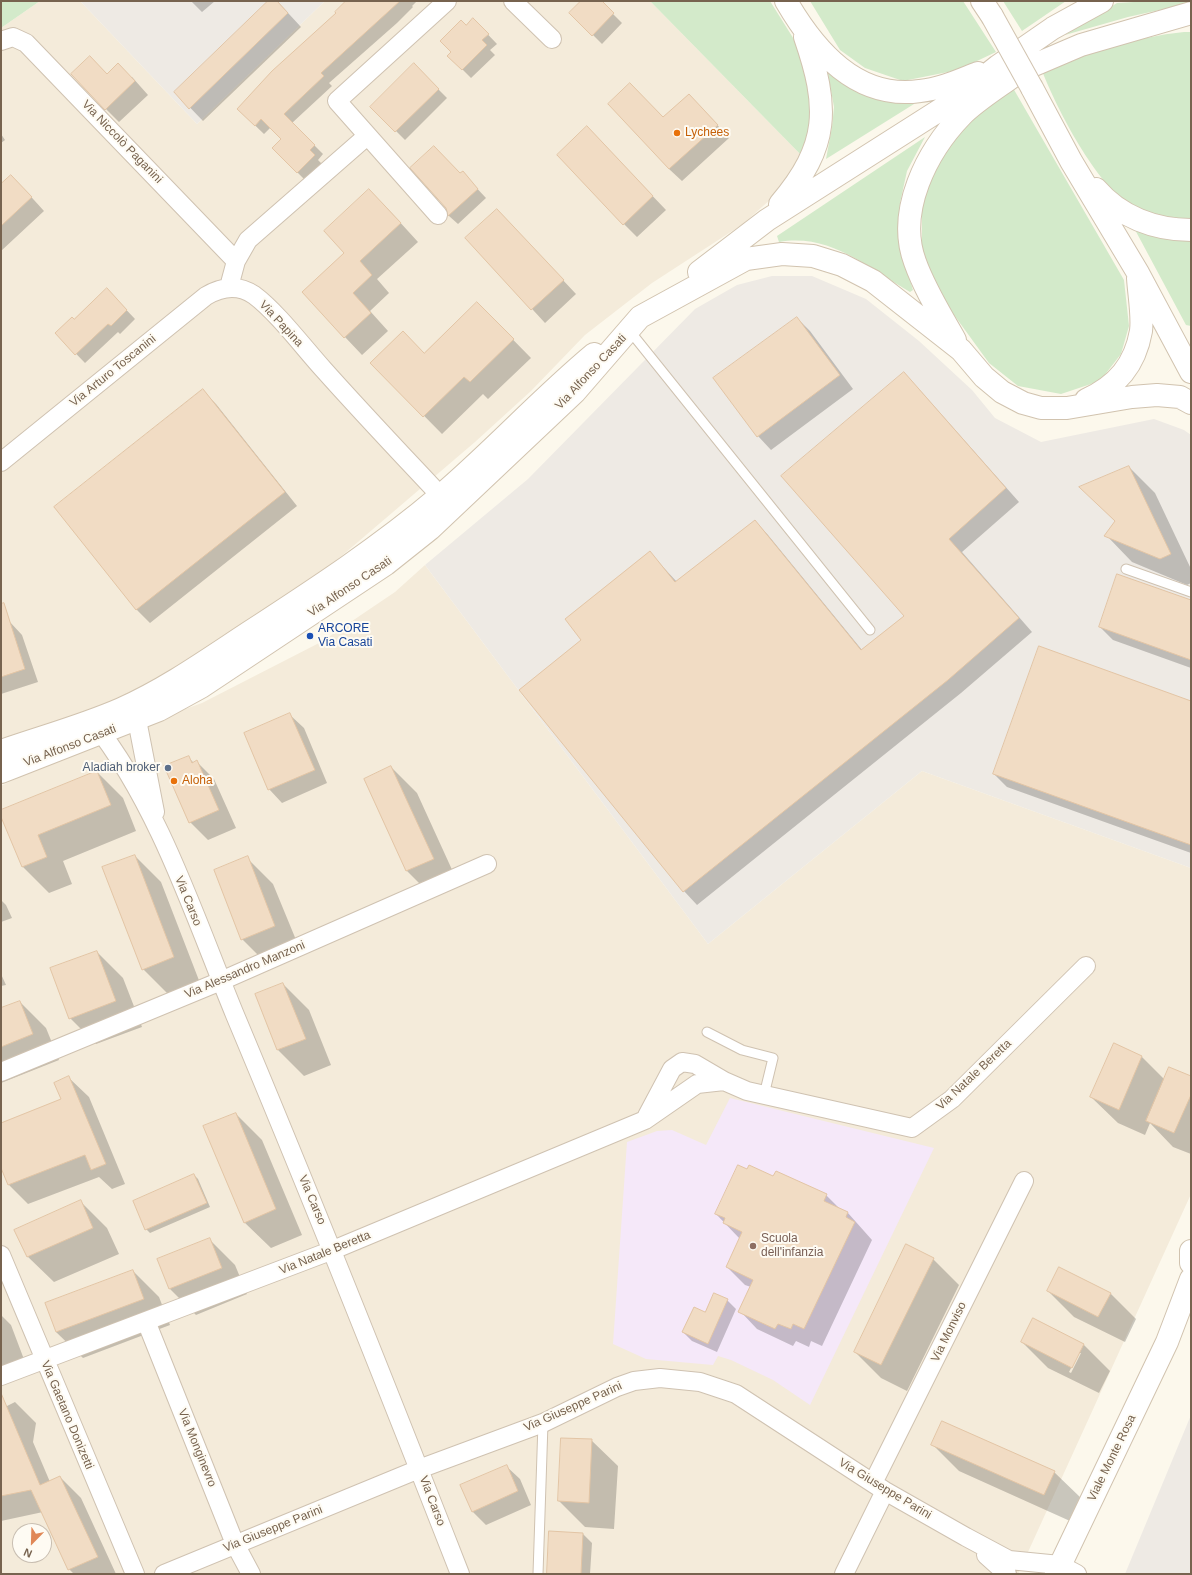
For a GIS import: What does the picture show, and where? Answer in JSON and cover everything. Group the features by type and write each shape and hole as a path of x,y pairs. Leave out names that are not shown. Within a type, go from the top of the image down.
{"main road":[{"path":"767,220 794,188 805,171 818,134 821,118 820,84 802,29 786,1"},
{"path":"982,1 1071,161 1138,273 1191,372"},
{"path":"1054,28 1083,1"},
{"path":"954,101 998,66 1054,28 1102,1"},
{"path":"1191,13 1110,35 1080,45 1026,80 963,114 947,132 926,163 914,196 910,232 914,260 926,288 961,350 984,377 1002,392 1023,403 1041,408 1067,408 1132,397 1157,395 1180,397 1191,403"},
{"path":"1110,35 1191,25"},
{"path":"802,29 838,68 862,83 886,91 909,92 935,89 998,66"},
{"path":"954,101 1026,80"},
{"name":"Via Alfonso Casati","path":"1,772 97,727 136,711 159,710 201,687 358,583 409,547 446,502 562,381 767,220 954,101"},
{"path":"1071,161 1103,197 1117,208 1160,227 1191,230"},
{"path":"635,324 746,258 782,254 814,256 842,265 873,281 961,350"},
{"path":"1067,408 1100,393 1119,378 1132,359 1141,330 1138,273"},
{"name":"Via Alfonso Casati","path":"1,751 97,727"},
{"path":"1191,1251 1191,1264"},
{"name":"Viale Monte Rosa","path":"1064,1571 1167,1342 1191,1279"},
{"name":"Viale Monte Rosa","path":"1167,1342 1191,1320"}],"street":[{"path":"438,215 337,101 447,1"},
{"path":"513,1 552,39"},
{"name":"Via Niccolò Paganini","path":"1,41 13,37 26,43 236,261"},
{"path":"229,287 236,261 248,240 367,136"},
{"name":"Via Arturo Toscanini","path":"1,462 206,296 217,290 229,287"},
{"name":"Via Papina","path":"229,287 253,294 446,502"},
{"name":"Via Carso","path":"136,711 159,829"},
{"name":"Via Carso","path":"97,727 159,829 333,1250 460,1574"},
{"name":"Via Alessandro Manzoni","path":"1,1072 221,980 486,864"},
{"name":"Via Natale Beretta","path":"645,1120 672,1069 682,1062 695,1064 724,1082 747,1091 912,1128 952,1099 1086,966"},
{"name":"Via Natale Beretta","path":"1,1376 333,1250 645,1120 697,1084 724,1082"},
{"name":"Via Monviso","path":"844,1574 879,1487 1024,1181"},
{"name":"Via Gaetano Donizetti","path":"1,1255 135,1574"},
{"name":"Via Monginevro","path":"146,1321 235,1544 250,1574"},
{"name":"Via Giuseppe Parini","path":"164,1574 419,1469 543,1423 617,1386 634,1381 660,1378 700,1382 736,1394 879,1487 966,1537 1009,1560 1038,1562 1064,1571"},
{"name":"Via Giuseppe Parini","path":"966,1537 1007,1574"}],"lane":[{"path":"635,324 870,630"},
{"path":"1126,569 1191,592"},
{"path":"707,1032 742,1050 773,1058 764,1095"},
{"path":"538,1574 543,1423"}],"shaded area":[{"path":"40,1 80,1 197,124 325,1 650,1 804,158 791,181 743,224 652,283 585,335 531,391 475,442 297,594 199,658 112,703 1,745 1,28"},
{"path":"80,1 325,1 197,124"},
{"path":"772,276 812,276 866,299 919,341 972,390 995,418 1041,442 1154,419 1184,430 1191,435 1191,868 922,771 708,944 425,565 528,479 695,309 737,285"},
{"path":"425,565 708,944 922,771 1191,868 1191,1194 1018,1574 1,1574 1,786 80,747 202,703 321,642 395,592"},
{"name":"Scuola dell'infanzia","path":"730,1098 934,1148 810,1405 773,1380 731,1360 718,1356 713,1365 646,1359 613,1344 627,1142 657,1131 672,1130 706,1145"},
{"path":"1191,1415 1191,1574 1125,1574"}],"green space":[{"path":"1,1 40,1 1,28"},
{"path":"650,1 770,1 795,41 804,61 815,108 804,158"},
{"path":"810,1 963,1 996,52 958,70 903,81 865,68 840,50"},
{"path":"1003,1 1066,1 1022,31"},
{"path":"1191,1 1191,3 1128,17 1065,35 1117,3"},
{"path":"1191,32 1191,220 1169,218 1144,213 1132,207 1118,196 1091,164 1079,145 1058,106 1042,71 1077,58 1130,42 1166,34"},
{"path":"833,72 897,99 914,104 826,159 834,107 828,74"},
{"path":"1013,88 1124,280 1129,326 1121,354 1100,381 1061,394 1018,386 989,363 949,308 922,254 922,200 939,156 970,117"},
{"path":"925,137 907,171 900,203 899,225 904,260 913,290 910,292 864,263 832,248 816,243 798,241 779,242 777,236"},
{"path":"1133,226 1191,236 1191,326 1186,325"}],"building":[{"path":"268,1 277,1 288,13 189,109 174,92"},
{"path":"346,1 400,1 321,73 324,76 284,114 315,145 310,150 315,155 297,173 272,148 281,139 261,119 255,126 237,109 272,71 336,13 335,12"},
{"path":"581,1 602,1 614,13 592,36 569,13"},
{"path":"473,18 489,34 482,40 487,45 462,70 447,56 451,52 440,41 461,20 466,25"},
{"path":"90,56 107,74 118,63 135,81 105,110 71,74"},
{"path":"414,63 439,89 395,132 370,107"},
{"path":"630,83 663,117 689,94 718,125 669,169 608,104"},
{"path":"587,126 653,196 623,225 557,155"},
{"path":"434,146 460,173 463,171 478,189 448,216 446,208 410,168"},
{"path":"11,175 32,197 1,226 1,184"},
{"path":"369,189 401,223 360,261 372,275 353,293 371,313 344,338 302,292 344,253 324,231"},
{"path":"497,209 564,280 531,310 465,238"},
{"path":"107,288 127,310 111,326 108,324 75,355 55,333 72,317 74,319"},
{"path":"477,302 514,339 470,382 464,377 423,417 370,363 403,331 424,353"},
{"path":"797,317 840,375 757,437 713,378"},
{"path":"904,372 1006,488 949,539 1019,618 948,680 683,892 519,690 581,640 565,619 650,551 675,582 755,520 861,650 904,616 781,476"},
{"path":"203,389 285,492 136,610 54,507"},
{"path":"1129,466 1171,554 1160,559 1104,536 1115,521 1079,487"},
{"path":"1117,574 1191,600 1191,660 1099,627"},
{"path":"4,603 25,669 1,677 1,604"},
{"path":"1039,646 1191,701 1191,845 993,774"},
{"path":"290,713 315,770 268,790 244,733"},
{"path":"189,756 192,763 197,760 219,810 189,823 164,766"},
{"path":"391,766 434,859 406,871 364,779"},
{"path":"97,771 111,805 38,835 47,857 22,867 1,817 1,810"},
{"path":"135,855 174,957 142,970 102,867"},
{"path":"248,856 275,926 241,940 214,870"},
{"path":"97,951 116,1001 69,1019 50,968"},
{"path":"283,983 306,1039 277,1050 255,994"},
{"path":"20,1001 33,1034 1,1047 1,1008"},
{"path":"1114,1043 1142,1056 1119,1110 1090,1097"},
{"path":"1169,1067 1191,1076 1191,1095 1174,1133 1146,1121"},
{"path":"69,1076 106,1164 91,1170 85,1155 8,1185 1,1168 1,1123 61,1099 54,1083"},
{"path":"236,1113 276,1209 244,1223 203,1126"},
{"path":"738,1165 747,1169 749,1165 773,1176 776,1171 827,1194 824,1201 848,1212 846,1217 855,1222 804,1329 793,1324 791,1329 778,1324 775,1329 738,1312 753,1280 726,1267 742,1232 723,1223 725,1218 715,1214"},
{"path":"194,1174 207,1203 145,1230 133,1201"},
{"path":"81,1200 93,1228 27,1257 14,1230"},
{"path":"210,1238 222,1268 169,1289 157,1259"},
{"path":"906,1244 934,1258 881,1365 854,1352"},
{"path":"1059,1267 1111,1293 1098,1317 1047,1291"},
{"path":"133,1270 144,1299 56,1332 45,1303"},
{"path":"714,1293 728,1299 708,1344 682,1332 694,1307 705,1312"},
{"path":"1033,1318 1084,1344 1072,1368 1021,1342"},
{"path":"1,1393 40,1485 60,1476 98,1557 68,1570 52,1535 52,1523 46,1523 31,1490 1,1496"},
{"path":"942,1421 1055,1471 1044,1495 931,1445"},
{"path":"561,1438 592,1439 589,1503 558,1501"},
{"path":"507,1465 518,1491 472,1512 460,1485"},
{"path":"549,1531 583,1533 581,1574 547,1574"}],"place":[{"name":"Lychees","path":"677,133"},
{"name":"ARCORE Via Casati","path":"310,636"},
{"name":"Aladiah broker","path":"168,768"},
{"name":"Aloha","path":"174,781"},
{"name":"Scuola dell'infanzia","path":"753,1246"}]}
